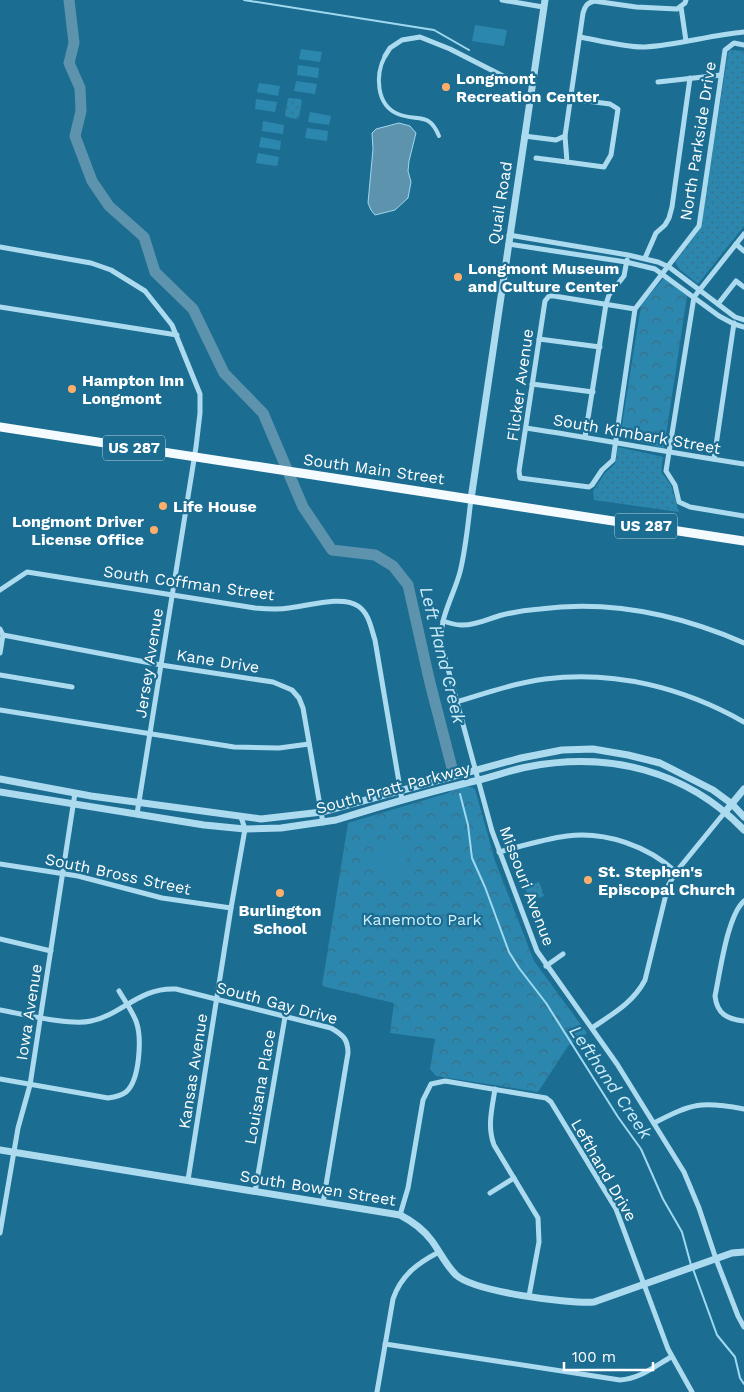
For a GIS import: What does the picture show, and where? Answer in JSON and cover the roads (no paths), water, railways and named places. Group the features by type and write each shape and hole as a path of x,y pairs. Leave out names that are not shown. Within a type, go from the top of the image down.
{"main road":[{"name":"South Main Street","path":"0,427 744,541"}],"street":[{"path":"502,0 544,3"},
{"path":"567,162 564,136 584,8 589,3 594,2 616,2 677,9 686,0"},
{"name":"Quail Road","path":"471,499 544,3"},
{"path":"681,7 686,41"},
{"path":"580,37 643,47 719,34 744,32"},
{"path":"439,136 432,123 416,116 398,114 386,104 381,96 379,79 382,63 390,48 402,40 420,37 450,49 507,78 533,81"},
{"name":"North Parkside Drive","path":"635,310 699,226 726,50 734,43 744,45"},
{"path":"658,82 721,75"},
{"name":"North Parkside Drive","path":"645,258 656,233 669,218 672,207 690,78"},
{"path":"536,158 604,167 612,155 618,110 610,104 571,99"},
{"path":"524,136 556,140 564,136"},
{"path":"744,234 694,297 666,471 675,485 679,502 690,508 744,516"},
{"path":"509,235 645,258 669,267 735,317 744,320"},
{"path":"508,244 646,266 664,274 719,316 744,327"},
{"path":"736,244 744,251"},
{"path":"576,254 577,246"},
{"name":"Jersey Avenue","path":"0,247 91,263 111,270 145,291 172,325 200,394 200,413 194,457 137,814"},
{"path":"586,437 606,304 609,294 624,276 628,255"},
{"path":"718,304 736,281 744,287"},
{"name":"Flicker Avenue","path":"606,304 549,296 545,301 519,471 520,478 589,487 602,470 613,460 615,442"},
{"path":"606,304 635,310 615,442"},
{"path":"0,307 177,335"},
{"path":"714,459 735,317"},
{"path":"539,339 600,347"},
{"path":"532,384 593,392"},
{"name":"South Kimbark Street","path":"526,428 615,442 668,453 744,464"},
{"name":"Missouri Avenue","path":"471,499 459,574 440,634 456,702 499,852 537,951 592,1028 654,1122 692,1190 716,1259 744,1327"},
{"name":"South Coffman Street","path":"0,590 27,572 254,608 274,610 341,601 350,602 358,606 368,617 375,640 402,800"},
{"path":"443,621 468,625 505,615 540,609 600,607 659,614 720,633 744,643"},
{"path":"0,629 3,635 0,653"},
{"name":"Kane Drive","path":"3,635 162,665 273,682 292,690 299,698 303,708 323,823"},
{"path":"0,676 72,687"},
{"path":"456,702 515,685 546,679 596,677 650,684 676,691 744,722"},
{"path":"0,710 251,748 279,748 310,744"},
{"name":"South Pratt Parkway","path":"0,779 140,803 261,819 322,812 521,758 562,750 593,749 612,751 660,764 688,776 714,790 732,804 744,817"},
{"name":"South Pratt Parkway","path":"0,792 204,825 245,829 281,828 323,823 526,767 552,763 591,761 618,764 658,774 681,783 711,800 744,830"},
{"path":"592,1028 626,1004 639,991 645,980 652,956 668,886 676,872 744,789"},
{"name":"Iowa Avenue","path":"0,1233 18,1128 30,1085 75,793"},
{"name":"Kansas Avenue","path":"188,1180 245,829 241,817"},
{"path":"499,852 544,839 588,835 616,840 642,849 658,858 676,872"},
{"name":"South Bross Street","path":"0,864 63,873 162,898 231,908"},
{"path":"744,901 734,915 730,927 715,996 719,1011 725,1016 744,1022"},
{"path":"0,939 51,951"},
{"path":"546,966 563,954"},
{"name":"South Gay Drive","path":"0,1010 77,1023 91,1022 103,1018 127,1003 158,990 176,989 331,1028 345,1037 348,1046 323,1203"},
{"path":"0,1079 108,1098 125,1094 134,1081 140,1047 140,1034 127,1003 119,991"},
{"name":"Louisana Place","path":"255,1192 285,1016"},
{"name":"Lefthand Drive","path":"400,1215 408,1188 423,1100 431,1084 445,1082 543,1097 551,1102 616,1209 671,1357 692,1392"},
{"path":"494,1089 489,1125 490,1135 494,1145 538,1218 540,1228 529,1296"},
{"path":"654,1122 692,1106 705,1104 719,1104 744,1109"},
{"name":"South Bowen Street","path":"0,1150 400,1215 421,1229 448,1266 465,1281 490,1289 529,1296 581,1303 594,1302 732,1253 744,1252"},
{"path":"490,1193 514,1178"},
{"path":"377,1392 396,1289 411,1269 439,1252"},
{"path":"385,1344 620,1380 641,1376 671,1357"}],"waterway":[{"name":"Left Hand Creek","path":"69,0 74,43 69,63 80,88 81,111 75,136 92,181 109,206 144,237 155,272 193,309 224,373 263,413 303,507 332,550 375,555 393,566 408,585 430,683 452,768"},
{"path":"244,0 434,30 469,50"},
{"name":"Lefthand Creek","path":"460,794 468,825 472,858 509,952 546,1003 618,1117 641,1149 663,1199 682,1232 691,1265"},
{"name":"Lefthand Creek","path":"693,1269 717,1335 735,1357 740,1378 744,1384"}],"place":[{"name":"Longmont Recreation Center","path":"446,87"},
{"name":"Longmont Museum and Culture Center","path":"458,277"},
{"name":"Hampton Inn Longmont","path":"72,389"},
{"name":"Life House","path":"163,506"},
{"name":"Longmont Driver License Office","path":"154,530"},
{"name":"St. Stephen's Episcopal Church","path":"588,880"},
{"name":"Burlington School","path":"280,893"}],"park label":[{"name":"Kanemoto Park","path":"422,919"}]}
